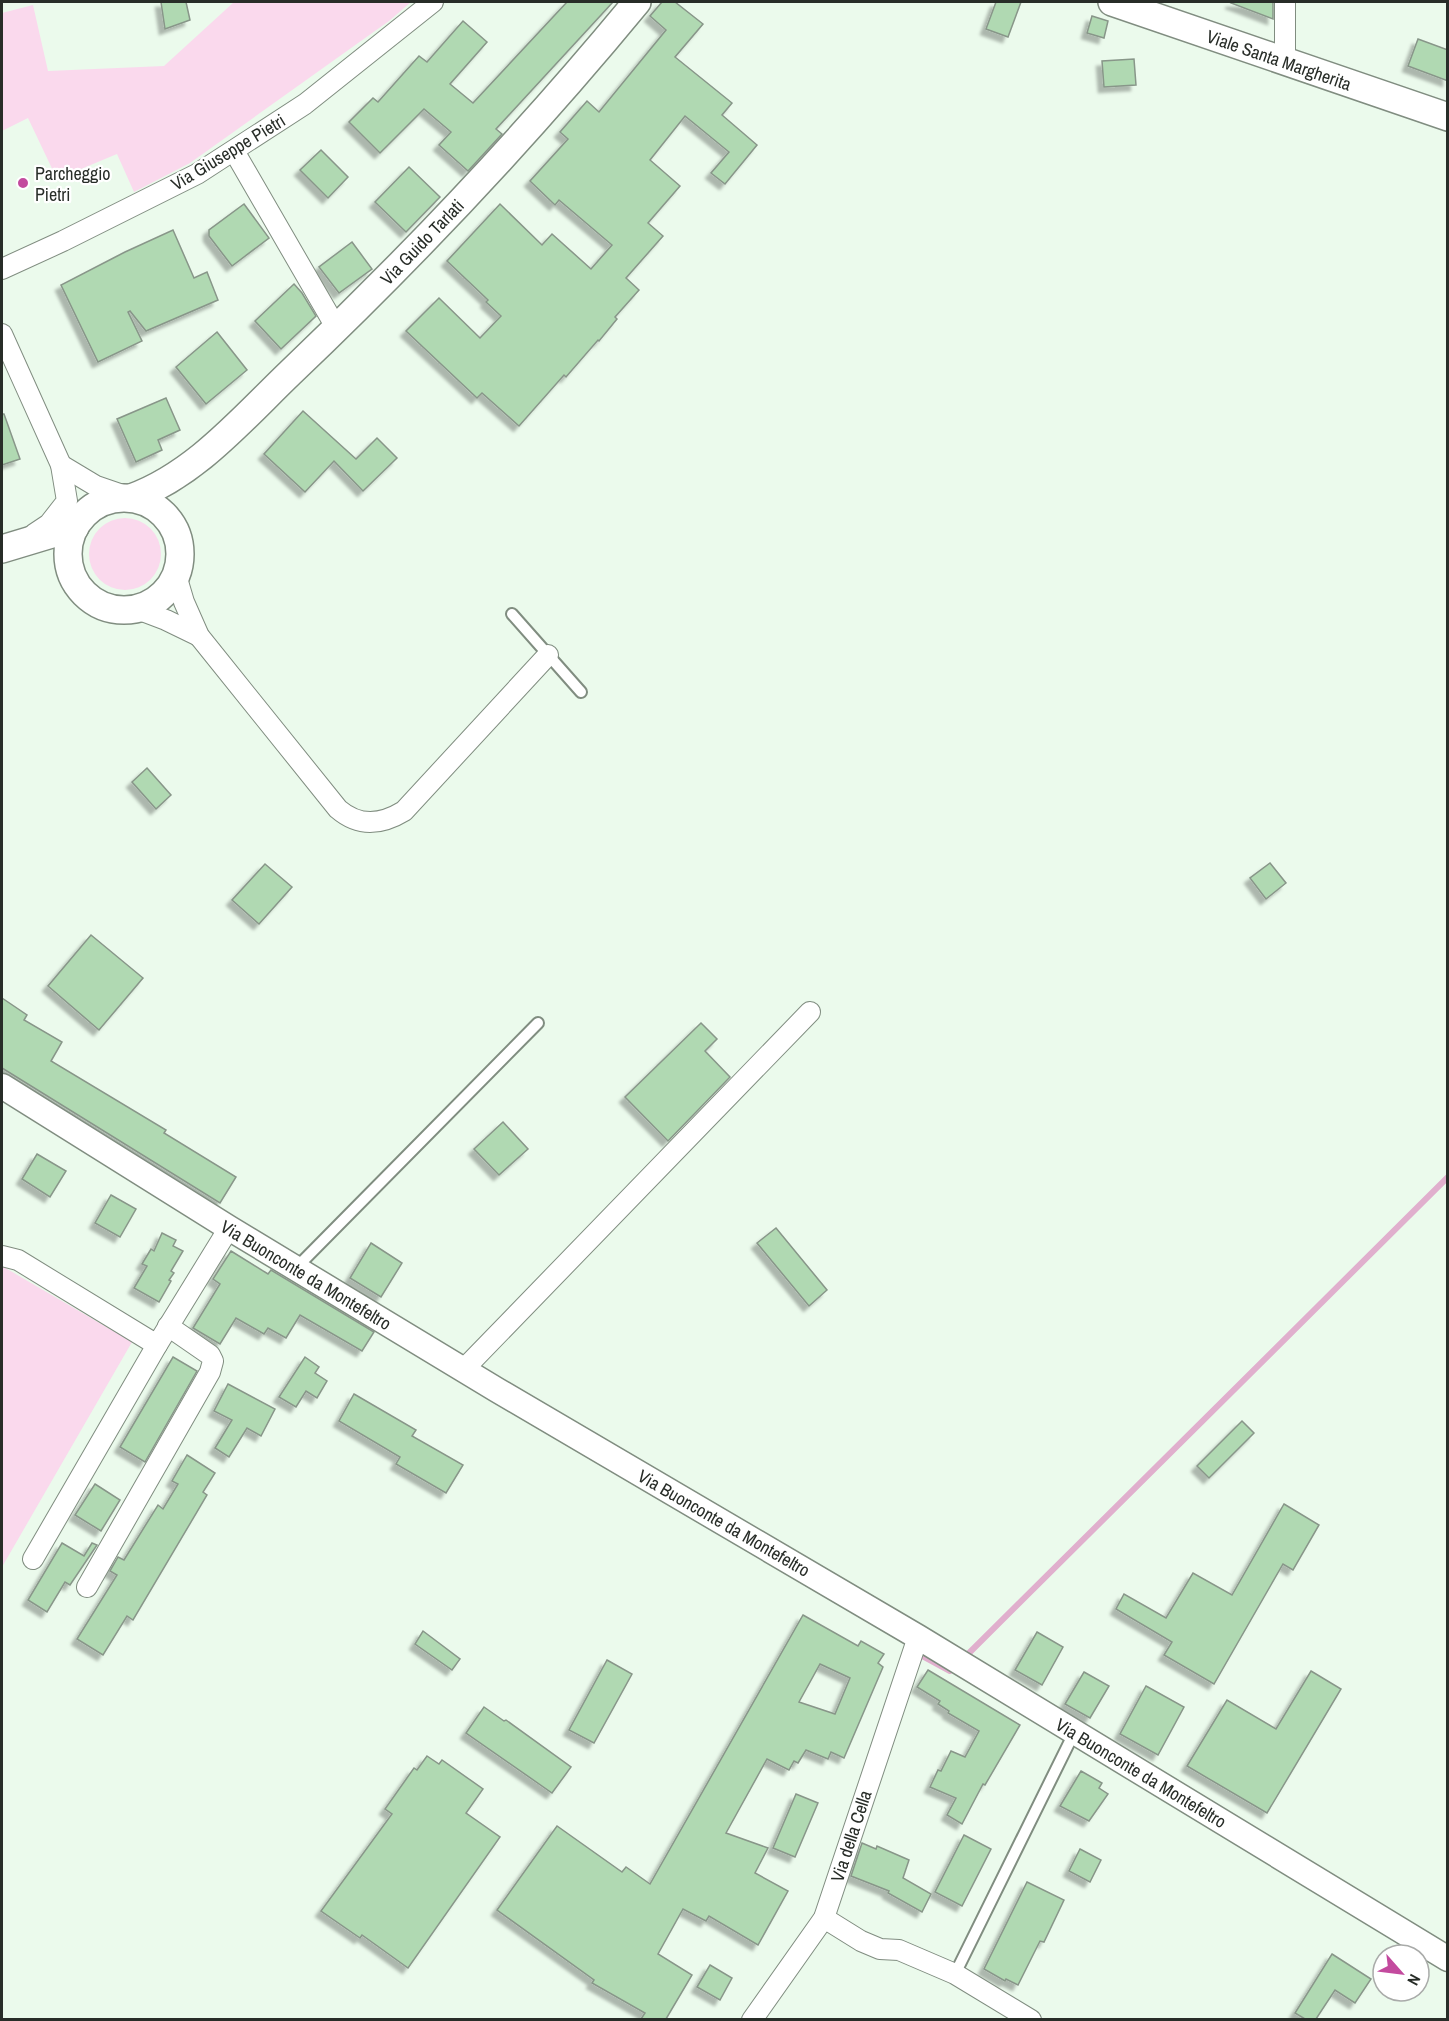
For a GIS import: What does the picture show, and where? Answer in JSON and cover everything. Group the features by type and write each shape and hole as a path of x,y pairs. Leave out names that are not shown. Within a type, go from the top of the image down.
{"main road":[{"name":"Via Guido Tarlati","path":"131,498 157,488 191,466 337,328 421,244 521,136 636,2"},
{"name":"Viale Santa Margherita","path":"1112,2 1448,117"},
{"path":"175,529 178,503 191,466"},
{"path":"114,498 131,498 149,503 164,514 175,529 180,544 180,560 176,575 167,591 153,603 137,609 120,610 103,607 88,598 77,585 70,569 69,540 85,514 98,504 114,498"},
{"path":"9,547 75,527"},
{"path":"9,547 49,555 70,569"}],"street":[{"name":"Via Giuseppe Pietri","path":"2,269 197,174 305,104 433,2"},
{"path":"1285,2 1285,62"},
{"path":"234,150 337,328"},
{"path":"2,334 61,465 67,501 75,527"},
{"path":"61,465 96,486 131,498"},
{"path":"9,547 49,524 67,501"},
{"path":"176,575 184,602 199,636 338,809 351,818 369,823 383,822 404,811 548,655"},
{"path":"137,609 199,636"},
{"path":"463,1370 810,1012"},
{"name":"Via Buonconte da Montefeltro","path":"2,1086 229,1228 463,1370 918,1637 1448,1959"},
{"path":"33,1559 168,1326 229,1228"},
{"path":"2,1256 18,1260 157,1345"},
{"path":"87,1587 210,1372 213,1361 210,1355 168,1326"},
{"name":"Via della Cella","path":"752,2019 824,1918 918,1637"},
{"path":"824,1918 846,1934 861,1941 880,1949 899,1950 955,1974 1031,2019"}],"lane":[{"path":"512,614 581,692"},
{"path":"295,1268 538,1023"},
{"path":"955,1974 1074,1732"}],"shaded area":[{"path":"234,2 411,2 389,21 190,163 134,192 117,154 57,179 28,118 2,131 2,13 33,5 48,71 164,66"},
{"path":"132,518 151,528 159,540 161,554 159,568 151,580 139,588 118,590 99,580 91,568 89,547 99,528 111,520"},
{"path":"2,1266 132,1342 2,1567"}],"building":[{"path":"161,2 186,2 190,20 165,29"},
{"path":"567,2 613,2 496,129 502,134 468,171 439,145 451,132 424,109 380,153 349,122 373,98 378,102 419,56 427,62 463,21 487,42 450,84 473,103"},
{"path":"662,2 675,2 703,24 675,57 732,103 722,115 757,145 725,184 711,173 729,152 685,116 650,160 680,186 648,223 663,236 626,278 639,290 615,317 617,319 599,341 566,377 564,375 519,426 482,393 477,398 406,331 439,298 480,338 501,316 486,302 488,300 447,261 500,204 542,245 552,234 591,269 612,245 559,200 555,205 530,181 568,139 560,132 587,101 599,112 666,30 650,16"},
{"path":"996,2 1021,2 1008,37 986,29"},
{"path":"1273,2 1273,19 1231,3"},
{"path":"1092,16 1108,21 1104,38 1087,33"},
{"path":"1418,39 1448,50 1448,81 1408,66"},
{"path":"1134,59 1136,85 1104,87 1102,61"},
{"path":"321,150 348,177 328,198 300,170"},
{"path":"409,167 440,197 406,232 375,202"},
{"path":"244,204 269,238 232,266 209,236 209,230"},
{"path":"173,230 194,278 207,272 218,300 146,331 130,311 128,312 142,341 98,362 61,285"},
{"path":"352,242 372,269 339,293 319,267"},
{"path":"294,284 316,316 281,349 255,321"},
{"path":"217,332 247,370 206,404 176,367"},
{"path":"166,398 180,430 158,440 162,450 136,462 117,419"},
{"path":"303,411 356,459 377,438 397,458 363,491 334,461 305,492 264,454"},
{"path":"2,414 4,414 20,459 2,465"},
{"path":"147,768 171,795 156,809 132,782"},
{"path":"1270,863 1286,883 1266,899 1250,878"},
{"path":"265,864 292,887 259,924 232,900"},
{"path":"91,935 143,978 99,1030 48,986"},
{"path":"2,998 27,1015 24,1020 62,1042 51,1061 166,1130 164,1133 236,1177 220,1203 2,1068"},
{"path":"701,1023 717,1039 705,1051 730,1077 668,1141 625,1097"},
{"path":"503,1122 528,1149 499,1175 474,1149"},
{"path":"37,1154 66,1171 50,1197 22,1179"},
{"path":"111,1195 136,1209 120,1237 95,1223"},
{"path":"776,1228 827,1290 809,1306 757,1243"},
{"path":"162,1233 176,1240 173,1246 183,1251 171,1271 174,1273 169,1280 171,1281 159,1302 134,1288 147,1266 142,1264 151,1249 154,1251"},
{"path":"371,1243 402,1263 381,1297 350,1278"},
{"path":"231,1251 268,1274 271,1270 374,1332 362,1351 300,1315 286,1338 268,1328 264,1334 236,1318 220,1344 193,1328 220,1284 213,1279"},
{"path":"173,1357 197,1371 145,1462 120,1447"},
{"path":"305,1357 319,1367 315,1373 327,1381 317,1398 306,1391 296,1407 279,1397"},
{"path":"228,1384 275,1409 261,1436 247,1428 229,1457 215,1448 232,1420 214,1411"},
{"path":"354,1394 416,1430 412,1436 463,1465 446,1493 396,1464 400,1457 339,1421"},
{"path":"1242,1421 1254,1433 1209,1478 1197,1466"},
{"path":"187,1455 215,1473 203,1492 207,1495 133,1620 127,1616 103,1655 77,1639 117,1575 110,1571 118,1557 124,1560 158,1505 163,1509 178,1484 172,1481"},
{"path":"95,1484 120,1500 101,1531 75,1515"},
{"path":"1284,1504 1319,1525 1293,1570 1283,1564 1214,1684 1164,1655 1172,1642 1116,1609 1124,1594 1166,1618 1193,1573 1232,1595"},
{"path":"62,1543 84,1556 92,1543 97,1545 70,1585 65,1582 47,1612 28,1600"},
{"path":"803,1615 858,1646 861,1641 884,1654 878,1663 883,1667 844,1758 831,1752 828,1759 806,1750 798,1763 794,1761 789,1770 767,1759 726,1833 768,1848 755,1873 788,1891 758,1945 709,1916 706,1921 683,1909 658,1954 692,1975 666,2019 641,2019 645,2013 592,1983 594,1980 497,1910 557,1826 622,1872 626,1867 650,1884","holes":["820,1664 850,1678 835,1714 799,1702"]},
{"path":"423,1631 460,1659 452,1670 415,1644"},
{"path":"1037,1632 1063,1647 1042,1685 1015,1670"},
{"path":"607,1660 632,1674 594,1743 569,1730"},
{"path":"928,1670 1020,1725 985,1785 983,1784 962,1824 947,1815 956,1798 930,1787 951,1751 965,1757 979,1731 948,1713 949,1711 938,1704 940,1701 917,1687"},
{"path":"1311,1671 1341,1689 1267,1813 1187,1766 1227,1700 1276,1729"},
{"path":"1084,1672 1109,1686 1090,1718 1065,1704"},
{"path":"1146,1686 1184,1707 1158,1755 1120,1734"},
{"path":"484,1707 571,1767 552,1793 466,1733"},
{"path":"427,1756 439,1764 442,1760 483,1789 466,1813 500,1837 408,1968 362,1935 360,1938 321,1911 392,1814 385,1809 414,1768 417,1770"},
{"path":"1081,1771 1102,1783 1099,1788 1108,1794 1089,1821 1060,1806"},
{"path":"796,1794 818,1803 795,1857 773,1848"},
{"path":"964,1835 991,1849 962,1906 935,1892"},
{"path":"862,1843 876,1849 877,1846 909,1860 903,1878 931,1894 922,1912 888,1893 889,1891 851,1876"},
{"path":"1080,1849 1101,1860 1090,1882 1069,1871"},
{"path":"1027,1882 1064,1900 1044,1942 1040,1941 1018,1985 1006,1979 1005,1981 984,1969"},
{"path":"1332,1954 1371,1979 1355,2003 1335,1990 1316,2019 1305,2019 1295,2013"},
{"path":"710,1965 732,1978 720,2000 697,1987"}],"waterway":[{"path":"964,1658 1448,1177"},
{"path":"917,1653 950,1671 956,1665"}],"place":[{"name":"Parcheggio Pietri","path":"23,183"}]}
